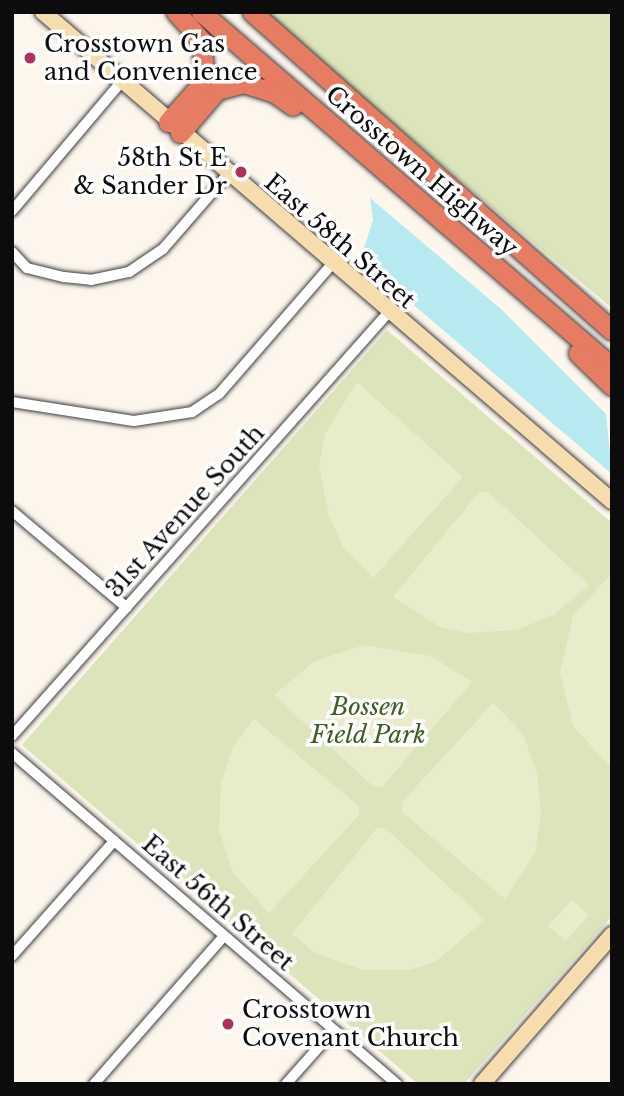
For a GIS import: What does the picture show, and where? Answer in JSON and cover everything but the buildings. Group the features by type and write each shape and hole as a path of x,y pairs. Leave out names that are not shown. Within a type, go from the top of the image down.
{"highway":[{"path":"174,127 205,80 201,40 176,12"},
{"name":"Crosstown Highway","path":"201,12 612,366"},
{"name":"Crosstown Highway","path":"252,12 560,279 612,330"},
{"path":"174,127 217,90 243,83 273,92 407,191"},
{"path":"560,279 612,320"},
{"path":"528,294 612,386"}],"street":[{"name":"East 58th Street","path":"43,12 388,313 612,501"},
{"path":"12,211 121,82"},
{"path":"12,252 27,268 64,277 90,280 130,272 163,248 228,174"},
{"path":"12,402 134,421 192,412 219,394 332,264"},
{"name":"31st Avenue South","path":"12,736 388,313"},
{"path":"12,510 127,608"},
{"name":"East 56th Street","path":"12,753 397,1084"},
{"path":"12,957 114,841"},
{"path":"482,1084 612,935"},
{"path":"94,1084 224,936"},
{"path":"286,1084 334,1030"}],"green space":[{"path":"262,12 612,12 612,308 546,253"},
{"name":"Bossen Field Park","path":"387,330 612,523 612,916 464,1084 418,1084 22,745"},
{"path":"357,382 463,477 373,578 343,547 329,516 319,466 325,434"},
{"path":"479,492 488,492 589,585 554,615 517,630 467,633 440,627 393,597"},
{"path":"612,573 612,769 573,726 560,673 573,616"},
{"path":"364,645 431,656 472,682 382,787 374,787 274,695 315,661"},
{"path":"493,703 523,734 537,773 541,814 535,853 505,899 402,812 401,803"},
{"path":"254,719 359,806 359,815 269,913 233,873 219,830 221,784 232,749"},
{"path":"377,828 385,828 485,920 435,962 409,970 363,970 315,953 292,934"},
{"path":"572,900 589,915 566,941 548,926"}],"water":[{"path":"370,198 501,309 606,414 612,474 375,272 362,254 373,220"}],"place":[{"name":"Crosstown Gas and Convenience","path":"30,58"},
{"name":"58th St E & Sander Dr","path":"241,172"},
{"name":"Crosstown Covenant Church","path":"228,1024"}]}
